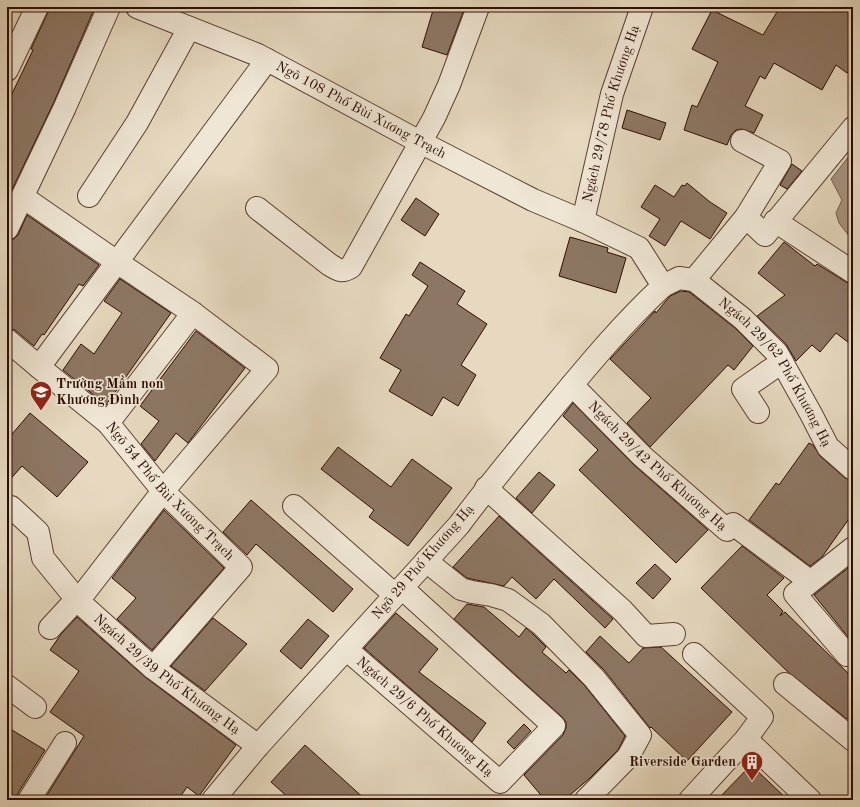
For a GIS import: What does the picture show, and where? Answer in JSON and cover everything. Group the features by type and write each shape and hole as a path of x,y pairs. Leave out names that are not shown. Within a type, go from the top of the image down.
{"street":[{"path":"7,70 37,7"},
{"path":"7,229 65,107 109,7"},
{"name":"Ngõ 108 Phố Bùi Xương Trạch","path":"137,7 267,60 420,142 533,200 583,220"},
{"path":"257,208 330,265 339,270 345,270 351,267 434,118 449,85 478,7"},
{"name":"Ngách 29/78 Phố Khương Hạ","path":"583,220 612,94 642,7"},
{"path":"89,196 137,124 189,28"},
{"path":"39,367 267,60"},
{"path":"746,217 765,235 853,128"},
{"path":"694,280 746,217 780,161 742,141"},
{"path":"23,197 193,313 267,369 163,491 78,601 74,602 50,628"},
{"path":"583,220 639,248 663,286"},
{"path":"775,221 853,272"},
{"name":"Ngõ 29 Phố Khương Hạ","path":"213,800 258,746 459,525 486,488 637,310 663,286 679,278 694,280"},
{"name":"Ngách 29/62 Phố Khương Hạ","path":"694,280 743,319 777,353 828,448 853,469"},
{"path":"108,423 193,313"},
{"name":"Ngõ 54 Phố Bùi Xương Trạch","path":"7,340 108,423 163,491 241,567 153,668"},
{"path":"758,412 743,389 782,362"},
{"name":"Ngách 29/42 Phố Khương Hạ","path":"572,385 642,456 727,530 733,524 803,576"},
{"path":"486,488 622,610 646,636 674,634"},
{"path":"294,506 399,591"},
{"name":"Ngách 29/39 Phố Khương Hạ","path":"11,507 38,532 43,558 78,601 153,668 258,746"},
{"path":"853,548 794,594 847,655 853,650"},
{"path":"426,561 461,589 508,600 541,624 594,678 640,735 628,757 586,800"},
{"name":"Ngách 29/6 Phố Khương Hạ","path":"346,649 500,782 554,726 399,591"},
{"path":"690,800 746,739 762,717 694,654"},
{"path":"785,684 853,740"},
{"path":"7,686 35,707"},
{"path":"746,739 810,800"},
{"path":"29,800 65,743"}],"shaded area":[{"path":"853,151 853,241 839,223 836,213 842,200 831,179"}],"building":[{"path":"49,7 95,7 54,102 7,200 7,104 33,50 31,49"},
{"path":"434,7 465,7 447,55 422,47"},
{"path":"780,7 853,7 853,63 847,73 836,65 822,90 774,63 765,79 760,76 745,106 763,115 754,133 742,129 736,130 731,135 727,145 684,130 692,105 697,107 718,62 692,49 712,10 763,35"},
{"path":"627,110 666,123 660,140 622,128"},
{"path":"792,164 802,171 787,189 780,185"},
{"path":"687,183 710,202 727,213 710,239 681,221 665,246 649,236 660,219 641,207 655,185 674,197 682,185 685,186"},
{"path":"416,198 439,214 425,236 401,220"},
{"path":"27,215 99,265 83,286 79,284 44,335 42,334 34,346 15,330 7,328 7,241 14,239 18,235"},
{"path":"570,237 608,248 607,252 626,258 616,293 559,276"},
{"path":"784,242 815,266 817,264 853,285 853,346 836,333 820,352 812,345 796,361 786,344 757,316 785,295 758,273"},
{"path":"420,262 465,291 457,304 487,324 461,365 476,375 458,406 443,397 432,416 389,391 401,370 380,358 406,314 409,316 428,286 412,275"},
{"path":"120,279 171,313 106,405 63,370 81,344 94,354 122,313 104,301"},
{"path":"681,291 689,292 735,328 753,346 734,370 728,365 650,447 627,423 651,398 610,359 655,311 656,313 670,296"},
{"path":"196,331 245,368 188,443 176,433 155,461 141,444 159,421 140,406"},
{"path":"573,403 634,465 708,530 676,563 579,470 598,450 563,416"},
{"path":"30,413 88,462 57,497 22,466 7,483 7,440"},
{"path":"809,443 813,445 820,456 845,478 853,481 853,513 822,557 810,566 749,520 776,483 779,485"},
{"path":"338,447 391,487 412,459 452,488 408,546 369,517 374,510 321,469"},
{"path":"539,472 555,485 532,513 516,498"},
{"path":"251,500 353,589 333,612 256,544 247,555 223,532"},
{"path":"164,510 224,568 152,650 117,619 136,598 112,578"},
{"path":"499,516 613,619 605,628 554,579 536,599 512,577 504,586 467,578 453,567"},
{"path":"742,546 784,578 767,595 783,611 780,616 785,612 853,678 853,713 847,719 789,673 701,588"},
{"path":"655,564 671,579 653,599 636,583"},
{"path":"853,564 853,638 849,638 814,595"},
{"path":"467,604 484,607 519,637 526,628 546,647 542,652 566,673 569,670 585,686 625,736 618,750 590,778 564,800 545,800 524,775 563,735 566,728 566,722 454,619"},
{"path":"396,613 438,649 419,672 486,723 472,742 364,648"},
{"path":"77,617 145,677 236,745 199,796 187,787 178,800 44,800 84,736 50,712 79,671 50,650 61,634"},
{"path":"213,618 247,644 205,691 171,666"},
{"path":"308,619 329,636 301,669 280,651"},
{"path":"600,636 629,663 643,648 661,647 732,712 687,761 651,727 650,728 604,670 586,652"},
{"path":"524,724 531,731 514,749 507,742"},
{"path":"7,727 45,750 18,793 17,800 7,800"},
{"path":"305,745 366,800 291,800 271,782"},
{"name":"Riverside Garden","path":"751,765 788,800 717,800"}],"place":[{"name":"Trường Mầm non Khương Đình","path":"41,412"},
{"name":"Riverside Garden","path":"752,782"}]}
